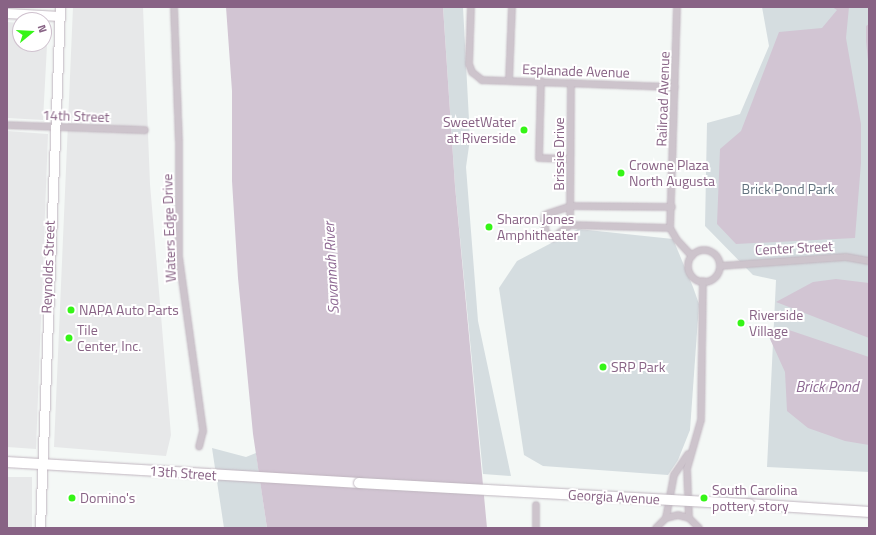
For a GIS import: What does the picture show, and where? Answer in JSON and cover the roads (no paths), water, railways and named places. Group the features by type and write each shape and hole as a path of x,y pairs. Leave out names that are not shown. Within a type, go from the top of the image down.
{"main road":[{"path":"7,12 59,11"},
{"name":"Reynolds Street","path":"40,528 44,464 44,363 59,11"},
{"name":"13th Street","path":"7,462 219,476 359,483"},
{"name":"Georgia Avenue","path":"359,483 869,512"}],"street":[{"name":"Waters Edge Drive","path":"174,7 179,141 179,257 203,432 199,447"},
{"name":"Esplanade Avenue","path":"471,7 470,64 476,77 482,80 676,87"},
{"path":"509,81 512,7"},
{"name":"Railroad Avenue","path":"670,228 676,87 677,7"},
{"path":"541,82 539,158 570,159"},
{"name":"Brissie Drive","path":"570,225 571,83"},
{"name":"14th Street","path":"7,125 144,130"},
{"path":"672,207 571,206 550,212 545,215 544,222 546,233 553,238 570,225 670,228 677,240 692,256"},
{"path":"699,251 708,251 717,256 720,266 716,276 703,281 690,273 689,262 692,256 699,251"},
{"name":"Center Street","path":"720,266 846,257 869,261"},
{"path":"689,518 687,481 691,449 701,420 703,281"},
{"path":"666,518 674,475 691,449"},
{"path":"536,505 536,528"},
{"path":"656,528 666,518 678,515 689,518 699,528"}],"water":[{"name":"Savannah River","path":"226,7 443,7 455,186 487,528 267,528 253,434 238,278 232,181 232,91"},
{"path":"832,7 849,7 846,38 861,124 861,163 855,238 736,244 717,224 720,149 741,131 779,32 822,28 837,10"},
{"path":"869,24 869,70 866,26"},
{"name":"Brick Pond","path":"836,279 869,283 869,338 776,302 813,282"},
{"name":"Brick Pond","path":"765,328 783,328 869,357 869,445 845,441 808,428 787,411 785,372"}],"place":[{"name":"SweetWater at Riverside","path":"524,130"},
{"name":"Crowne Plaza North Augusta","path":"621,173"},
{"name":"Sharon Jones Amphitheater","path":"489,227"},
{"name":"NAPA Auto Parts","path":"71,310"},
{"name":"Riverside Village","path":"741,323"},
{"name":"Tile Center, Inc.","path":"69,338"},
{"name":"SRP Park","path":"603,367"},
{"name":"Domino's","path":"72,498"},
{"name":"South Carolina pottery story","path":"704,498"}],"park label":[{"name":"Brick Pond Park","path":"788,189"}]}
